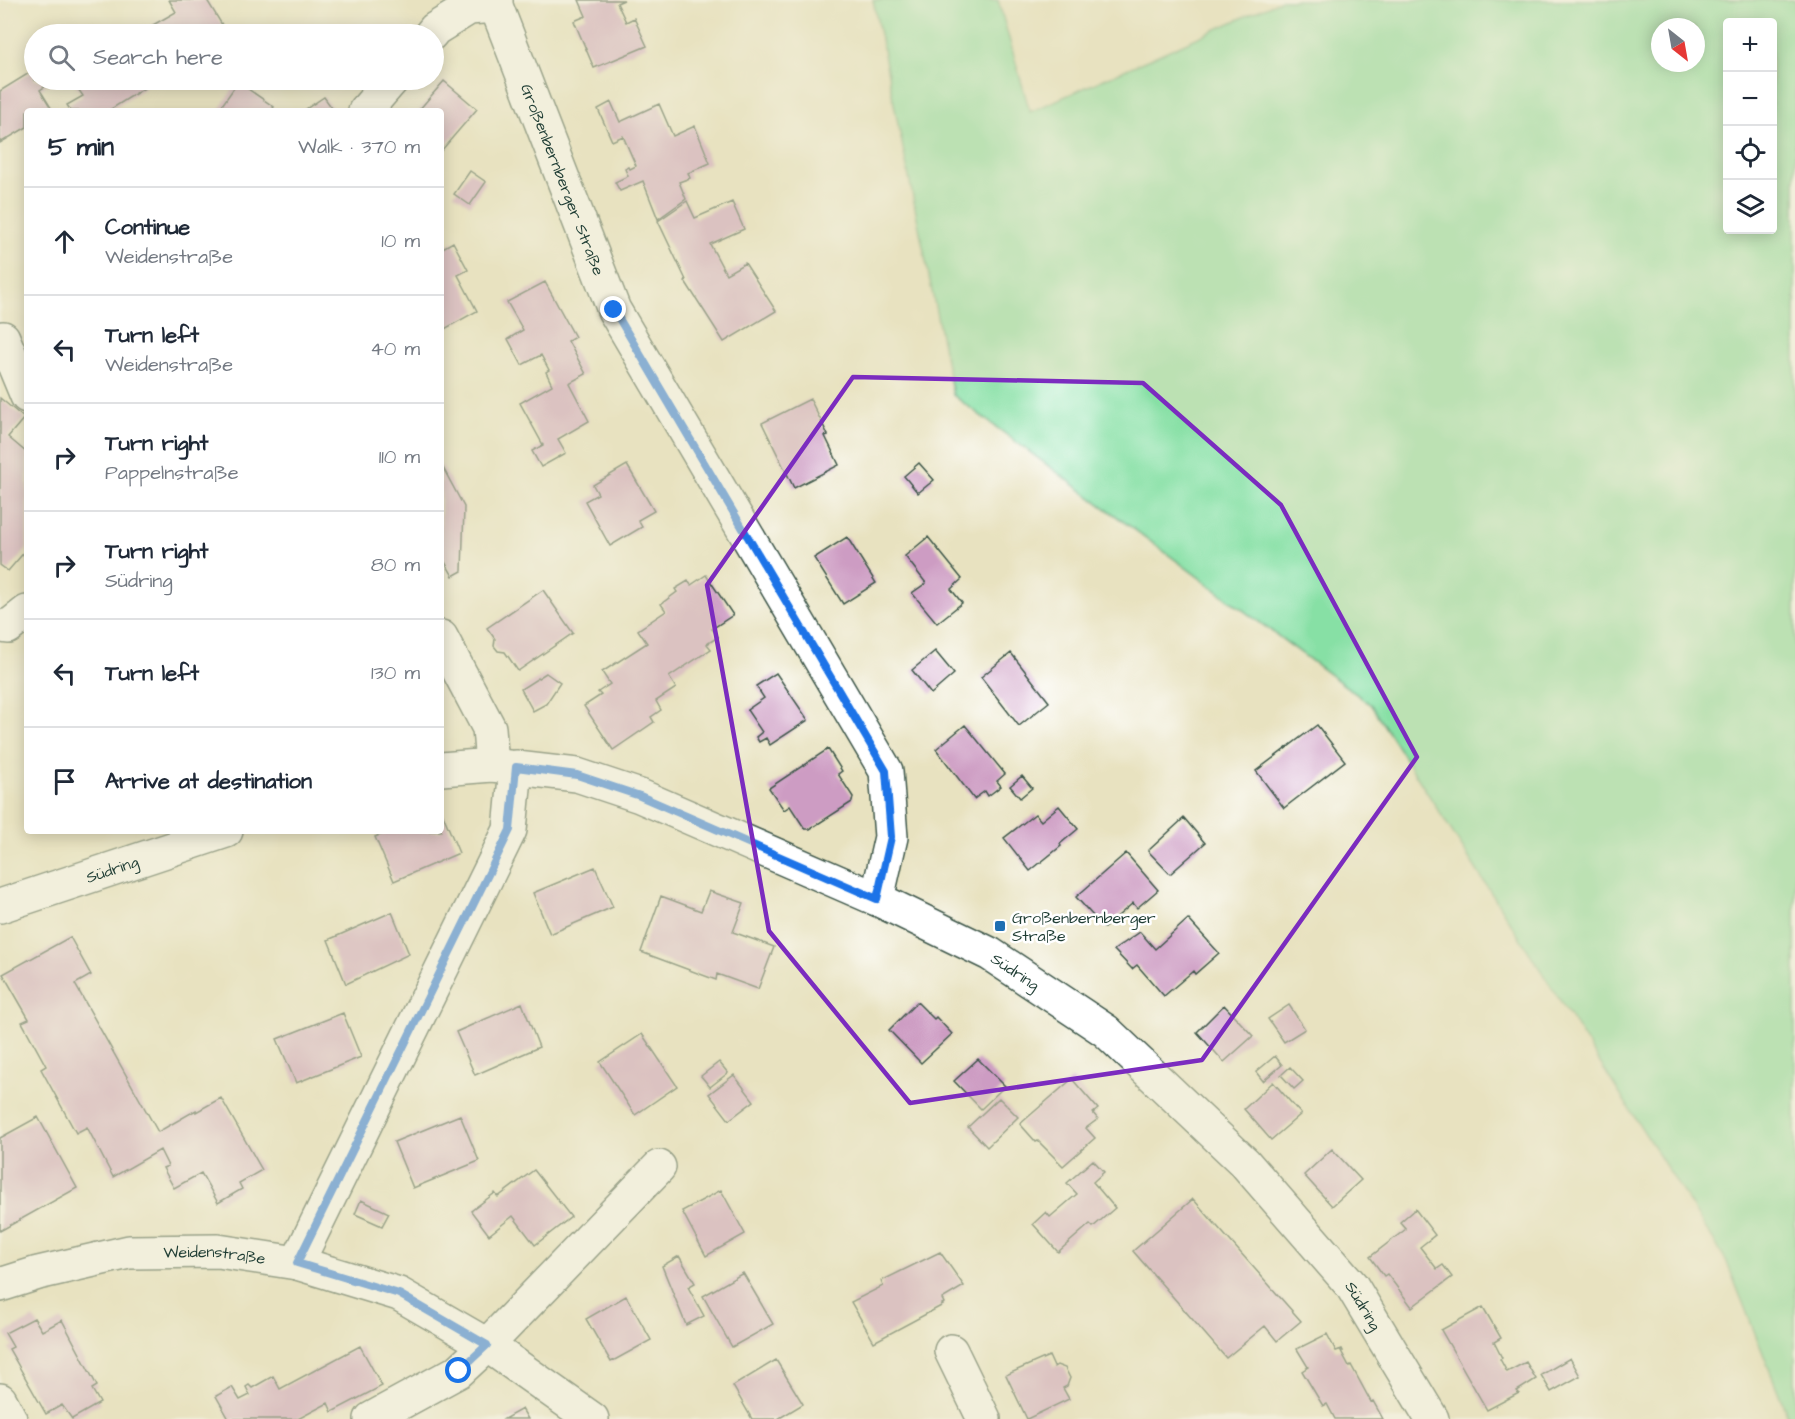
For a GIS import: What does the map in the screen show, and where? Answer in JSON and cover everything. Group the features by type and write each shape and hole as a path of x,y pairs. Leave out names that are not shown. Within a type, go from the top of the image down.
{"street":[{"path":"443,24 469,8 496,3"},
{"name":"Großenbernberger Straße","path":"496,3 614,310 886,771 891,837 877,899"},
{"path":"368,108 383,90"},
{"path":"10,334 24,385"},
{"path":"0,626 8,627 24,614"},
{"path":"297,1263 510,830 504,766 489,728 444,644"},
{"name":"Südring","path":"444,769 504,766 577,775 640,796 877,899 990,954 1106,1031 1245,1163 1352,1286 1432,1419"},
{"name":"Südring","path":"0,906 217,834"},
{"path":"371,1419 459,1371 659,1167"},
{"name":"Weidenstraße","path":"0,1285 38,1273 129,1252 218,1251 297,1263 399,1294 487,1345 592,1419"},
{"path":"951,1351 984,1419"},
{"path":"0,1400 10,1419"}],"highlighted area":[{"path":"853,377 1143,383 1281,505 1417,757 1202,1060 910,1103 769,931 707,585"}],"green space":[{"path":"873,0 998,0 1030,112 1282,0 1795,0 1795,1419 1789,1419 1726,1260 1371,705 953,395"}],"building":[{"path":"169,0 207,0 222,24 155,24 176,12"},
{"path":"579,0 624,0 617,3 626,22 634,18 647,46 594,68 574,21 586,16"},
{"path":"24,76 24,90 40,90 51,108 24,108 24,129 0,143 0,91"},
{"path":"444,81 477,109 444,148 444,108 421,108 436,90 444,90"},
{"path":"79,90 141,90 113,108 69,108 67,105 83,96"},
{"path":"232,90 250,90 274,107 273,108 220,108"},
{"path":"324,97 332,108 308,108"},
{"path":"611,102 620,122 659,104 673,136 695,126 710,163 688,173 690,178 679,182 686,199 658,219 643,181 620,191 615,182 628,176 625,169 636,166 623,136 612,141 598,109"},
{"path":"470,171 486,182 470,205 454,194"},
{"path":"687,201 695,218 732,202 744,229 710,244 726,274 745,263 776,311 724,342 685,281 658,221"},
{"path":"453,242 468,270 458,275 477,311 444,329 444,247"},
{"path":"545,282 575,337 568,341 586,374 569,383 589,421 558,439 566,453 541,467 532,451 543,445 520,403 552,385 546,372 549,370 541,355 522,365 508,339 523,330 507,302"},
{"path":"0,398 24,418 8,437 24,450 24,552 8,571 0,565"},
{"path":"810,399 828,435 825,436 839,465 794,488 762,423"},
{"path":"919,463 934,480 918,493 904,476"},
{"path":"627,465 654,511 638,520 642,527 610,546 585,501 598,494 593,485"},
{"path":"444,470 464,507 462,571 453,576 444,560"},
{"path":"847,537 876,583 843,604 814,558"},
{"path":"928,537 962,579 951,589 962,603 937,623 912,593 926,583 905,556"},
{"path":"706,575 733,615 712,629 718,637 707,644 711,649 669,677 676,688 656,701 661,710 651,717 654,722 613,750 584,706 601,695 598,692 610,684 602,672 647,643 638,630 666,611 661,604 677,592 675,589 688,581 691,585"},
{"path":"543,590 573,633 518,671 505,652 498,651 494,646 495,639 487,628"},
{"path":"935,651 954,674 931,694 912,670"},
{"path":"1011,653 1049,702 1019,726 981,677"},
{"path":"546,673 560,683 546,704 533,711 521,689"},
{"path":"776,673 808,720 770,745 766,738 759,742 756,737 762,732 747,710 764,698 756,686"},
{"path":"965,725 1005,774 997,781 1001,786 988,796 985,791 974,799 936,749"},
{"path":"1317,725 1345,761 1284,808 1256,771"},
{"path":"828,749 842,771 838,774 853,797 852,802 810,829 805,829 790,806 784,810 769,788"},
{"path":"1022,776 1032,788 1020,798 1010,786"},
{"path":"1059,806 1078,829 1030,871 1004,838 1035,814 1041,821"},
{"path":"444,817 459,853 394,881 375,837 382,834 444,834"},
{"path":"1184,818 1205,843 1170,874 1148,851"},
{"path":"1126,853 1158,890 1137,908 1133,903 1104,928 1076,897"},
{"path":"595,867 613,907 550,934 533,893"},
{"path":"709,891 744,903 733,932 774,947 758,989 717,974 716,980 641,952 661,896 701,911"},
{"path":"392,912 409,954 346,984 328,940"},
{"path":"1188,919 1219,953 1195,974 1193,971 1164,996 1137,965 1132,969 1114,950 1140,932 1155,949"},
{"path":"70,937 91,975 75,984 158,1132 221,1098 262,1170 239,1183 242,1189 218,1203 201,1173 174,1188 163,1168 168,1166 160,1150 113,1177 87,1127 76,1133 41,1069 46,1066 22,1022 29,1019 3,974"},
{"path":"917,1002 952,1034 921,1063 889,1030"},
{"path":"522,1003 539,1047 475,1075 456,1032"},
{"path":"1224,1005 1253,1036 1224,1062 1197,1032"},
{"path":"1289,1005 1305,1029 1284,1042 1268,1019"},
{"path":"343,1013 361,1057 296,1083 277,1039"},
{"path":"642,1034 677,1086 635,1115 600,1062"},
{"path":"1275,1056 1282,1065 1263,1081 1256,1072"},
{"path":"978,1059 1005,1086 981,1109 954,1081"},
{"path":"719,1062 728,1073 710,1087 701,1076"},
{"path":"1290,1067 1303,1081 1294,1089 1281,1075"},
{"path":"734,1075 754,1101 729,1120 709,1094"},
{"path":"1072,1079 1098,1109 1093,1113 1098,1119 1086,1128 1095,1138 1063,1166 1020,1124"},
{"path":"1273,1082 1301,1114 1271,1140 1244,1109"},
{"path":"999,1098 1018,1117 987,1147 968,1127"},
{"path":"460,1115 479,1161 413,1188 394,1142"},
{"path":"38,1117 77,1188 0,1231 0,1138"},
{"path":"1332,1149 1361,1180 1332,1206 1304,1175"},
{"path":"1093,1160 1104,1172 1093,1182 1115,1208 1093,1227 1090,1224 1058,1252 1033,1224 1046,1212 1050,1217 1077,1194 1067,1183"},
{"path":"534,1170 571,1217 535,1245 513,1216 489,1235 471,1211 495,1193 498,1197"},
{"path":"721,1190 745,1234 706,1256 682,1211"},
{"path":"1193,1199 1301,1321 1277,1341 1265,1326 1226,1358 1133,1251"},
{"path":"361,1200 389,1213 382,1226 355,1214"},
{"path":"1415,1209 1435,1235 1420,1247 1437,1269 1443,1265 1452,1277 1412,1307 1387,1274 1384,1276 1370,1257 1406,1229 1400,1222"},
{"path":"940,1252 964,1286 942,1299 943,1305 874,1342 851,1302 883,1286 881,1281"},
{"path":"679,1256 695,1283 688,1287 704,1316 686,1325 662,1266"},
{"path":"743,1273 773,1324 732,1347 703,1296"},
{"path":"626,1296 651,1340 611,1362 586,1319"},
{"path":"1483,1307 1501,1338 1494,1342 1507,1372 1526,1362 1536,1379 1517,1391 1519,1393 1487,1410 1441,1330"},
{"path":"34,1318 42,1331 62,1320 97,1386 92,1389 100,1403 72,1419 62,1405 46,1414 9,1349 13,1347 5,1333"},
{"path":"1327,1334 1336,1351 1342,1349 1349,1366 1351,1365 1383,1419 1335,1419 1327,1404 1323,1406 1302,1371 1308,1367 1297,1349"},
{"path":"360,1346 382,1386 332,1412 328,1403 298,1419 229,1419 216,1396 232,1387 240,1400 250,1395 246,1387 249,1385 252,1388 273,1376 280,1389"},
{"path":"1049,1356 1054,1367 1057,1365 1065,1368 1070,1378 1067,1386 1063,1388 1069,1399 1027,1419 1006,1375"},
{"path":"1570,1358 1580,1376 1551,1392 1541,1375"},
{"path":"776,1360 803,1404 778,1419 752,1419 733,1386"},
{"path":"522,1409 528,1419 504,1419"}],"place":[{"name":"Großenbernberger Straße","path":"1000,926"}],"route":[{"path":"459,1371 487,1345 399,1294 297,1263 510,830 516,767 577,775 640,796 877,899 891,837 886,771 614,310"}]}
